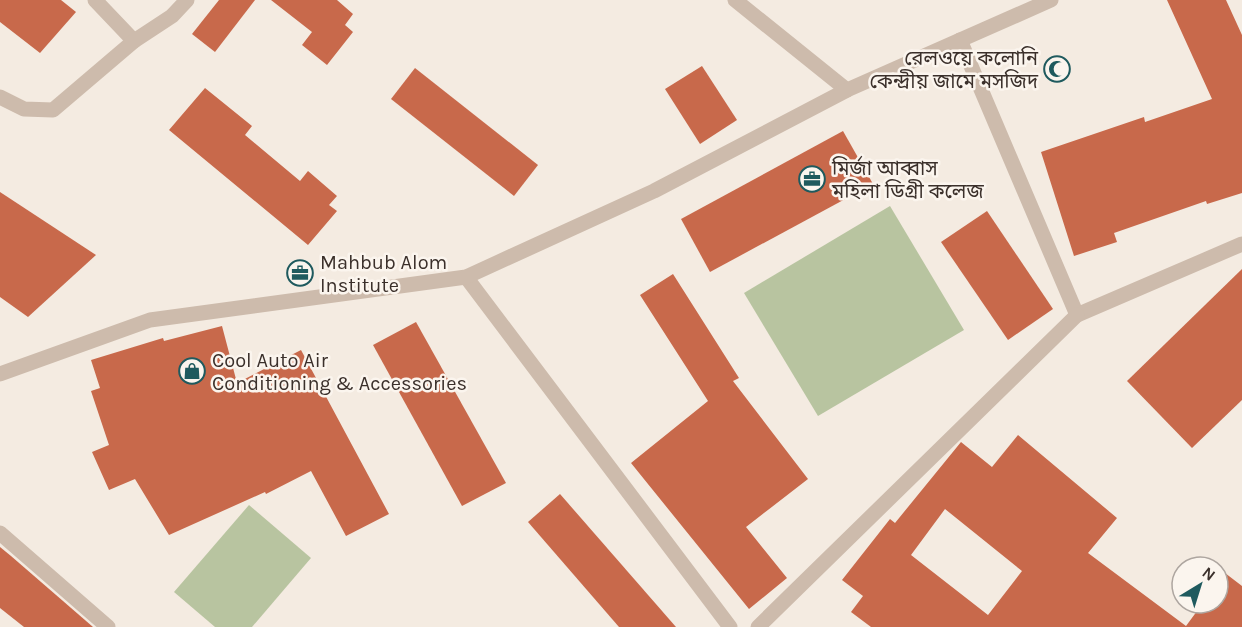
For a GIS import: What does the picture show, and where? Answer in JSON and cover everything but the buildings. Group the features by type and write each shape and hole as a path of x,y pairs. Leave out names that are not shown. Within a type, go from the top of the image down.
{"street":[{"path":"95,0 134,41"},
{"path":"0,97 24,109 53,110 134,41 172,16 187,0"},
{"path":"735,0 847,90"},
{"path":"0,374 150,320 466,277 654,191 847,90 1051,0"},
{"path":"960,40 1077,315"},
{"path":"758,627 1077,315 1242,244"},
{"path":"466,277 730,627"},
{"path":"0,533 108,627"}],"green space":[{"path":"890,206 964,330 818,416 744,293"},
{"path":"249,505 311,558 252,627 215,627 174,592"}],"place":[{"name":"রেলওয়ে কলোনি কেন্দ্রীয় জামে মসজিদ","path":"1057,69"},
{"name":"মির্জা আব্বাস মহিলা ডিগ্রী কলেজ","path":"812,179"},
{"name":"Mahbub Alom Institute","path":"300,273"},
{"name":"Cool Auto Air Conditioning & Accessories","path":"192,371"}]}
